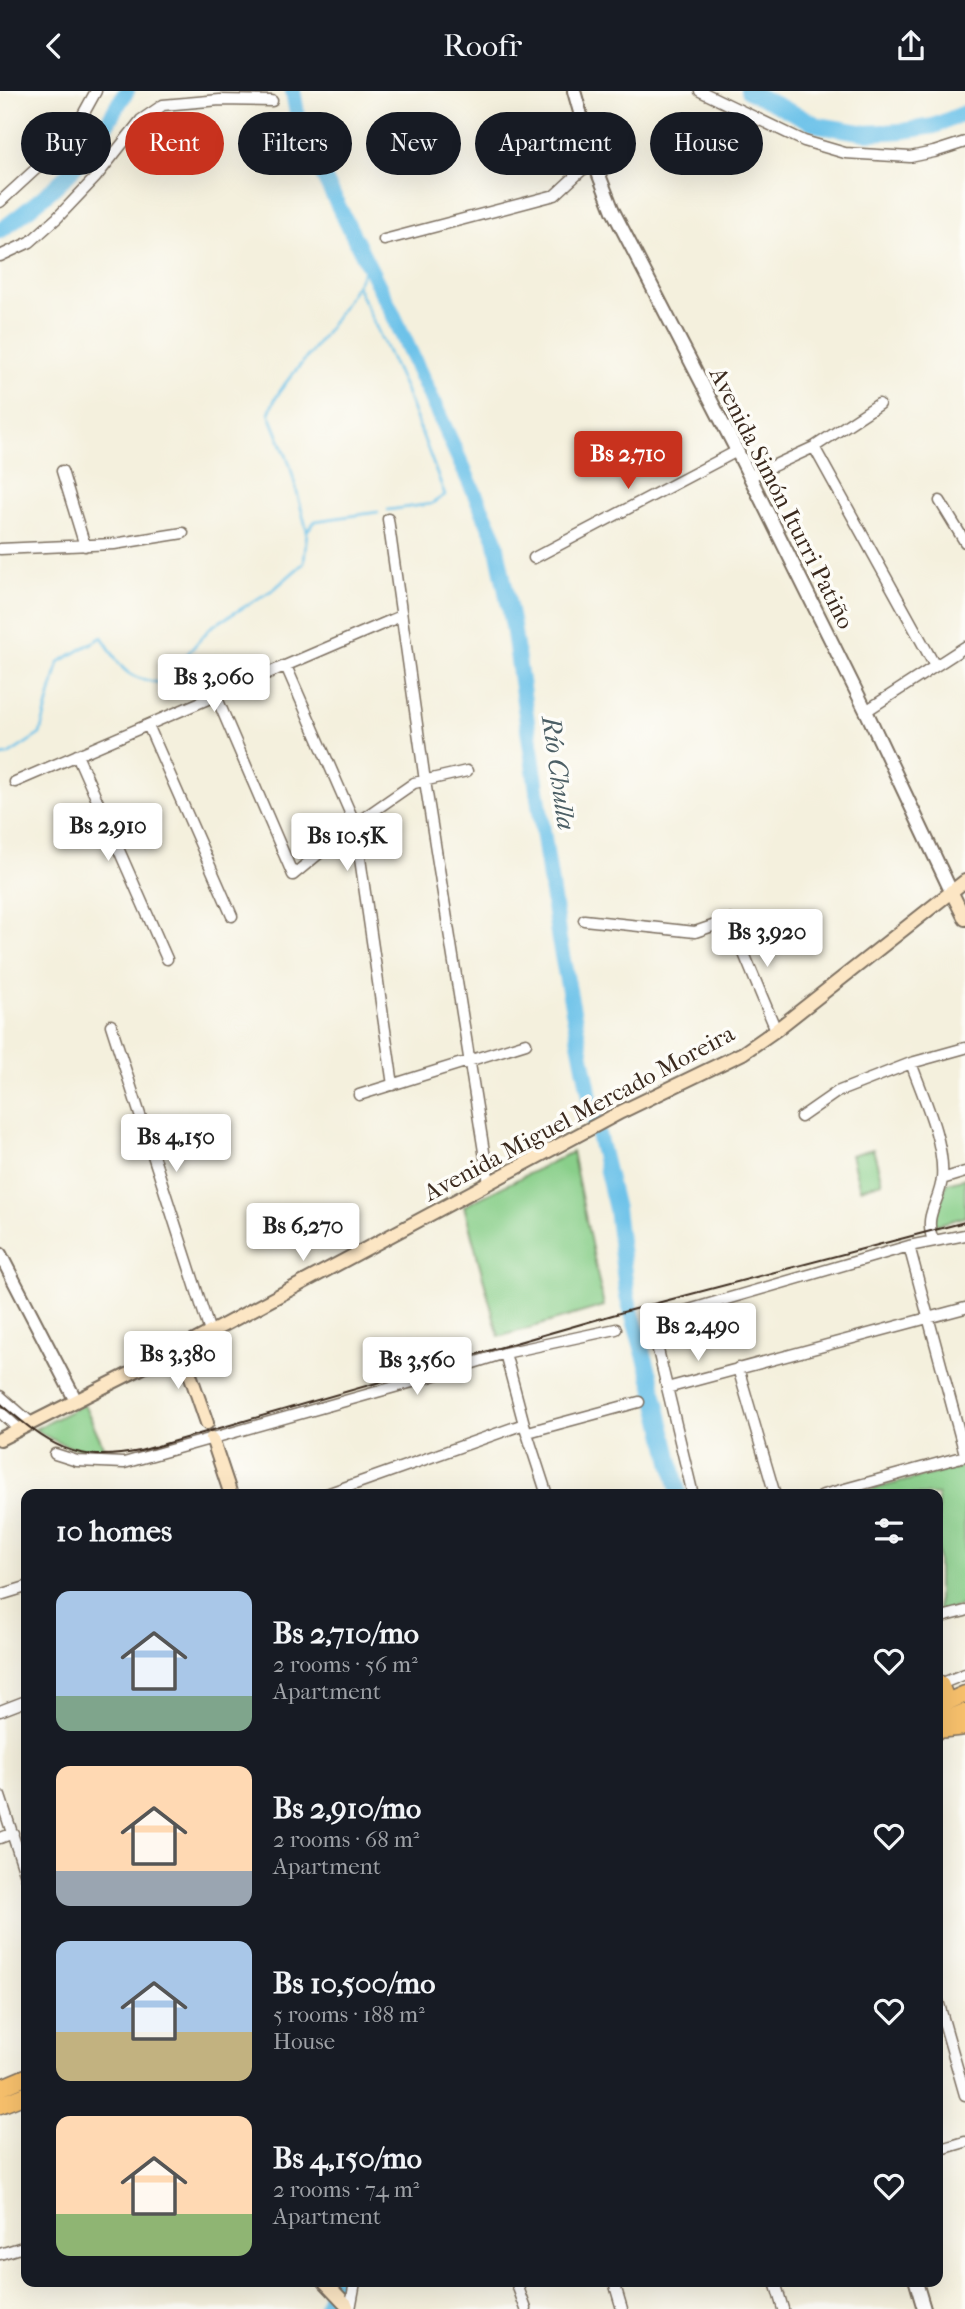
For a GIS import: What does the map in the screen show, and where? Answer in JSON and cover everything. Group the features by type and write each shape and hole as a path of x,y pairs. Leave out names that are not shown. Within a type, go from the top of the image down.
{"highway":[{"path":"943,1704 965,1694"},
{"path":"943,1721 965,1712"},
{"path":"943,1729 965,1727"},
{"path":"0,2088 21,2079"},
{"path":"0,2105 21,2097"}],"main road":[{"name":"Avenida Miguel Mercado Moreira","path":"0,1439 181,1348 589,1130 743,1053 965,881"},
{"name":"Avenida Simón Iturri Patiño","path":"951,891 965,919"},
{"path":"181,1348 207,1423"},
{"path":"212,1438 229,1489"},
{"path":"331,2288 349,2309"}],"street":[{"path":"0,202 74,131 96,91"},
{"path":"700,91 804,141 845,153 910,157 965,142"},
{"name":"Avenida Simón Iturri Patiño","path":"578,92 583,112"},
{"path":"0,256 30,241 57,218 96,177 141,120 163,105 220,100 272,101"},
{"path":"384,240 555,195 577,175"},
{"name":"Avenida Simón Iturri Patiño","path":"599,175 613,211 750,477 866,711 951,891"},
{"path":"750,477 814,447 879,404"},
{"path":"814,447 935,666"},
{"path":"534,558 737,451"},
{"path":"62,471 86,546"},
{"path":"940,501 965,543"},
{"path":"388,519 425,781 489,1183"},
{"path":"0,549 114,544 183,533"},
{"path":"15,782 401,616"},
{"path":"866,711 965,647"},
{"path":"286,666 355,824 393,1085"},
{"path":"216,696 293,875 355,824 414,783 467,771"},
{"path":"148,725 232,916"},
{"path":"77,755 167,959"},
{"path":"584,921 695,932 730,920 776,1030"},
{"path":"111,1025 210,1332"},
{"path":"359,1095 526,1043"},
{"path":"801,1117 837,1092 911,1063 965,1048"},
{"path":"911,1063 939,1146 942,1179 928,1226 933,1241"},
{"path":"942,1179 965,1172"},
{"path":"692,1489 652,1321 909,1246 965,1235"},
{"path":"844,1489 965,1455 909,1246"},
{"path":"0,1254 75,1399"},
{"path":"667,1388 965,1308"},
{"path":"55,1454 77,1461 124,1463 416,1381 505,1353 615,1329"},
{"path":"505,1353 545,1489"},
{"path":"738,1368 773,1489"},
{"path":"0,1396 25,1426"},
{"path":"350,1489 526,1428 639,1402"},
{"path":"0,1412 25,1426"},
{"path":"207,1423 212,1438"},
{"path":"0,1595 21,1589"},
{"path":"943,1617 965,1611"},
{"path":"943,1683 965,1674"},
{"path":"0,1711 21,1703"},
{"path":"0,1796 21,1850"},
{"path":"0,1838 13,1833"},
{"path":"943,2018 965,2095"},
{"path":"943,2149 965,2142"},
{"path":"0,2254 21,2248"},
{"path":"349,2309 354,2287"},
{"path":"518,2287 526,2309"},
{"path":"615,2287 622,2309"},
{"path":"776,2287 783,2309"},
{"path":"917,2287 924,2309"}],"green space":[{"path":"873,1149 882,1182 860,1189 851,1155"},
{"path":"572,1152 604,1306 499,1337 464,1206"},
{"path":"965,1178 965,1217 932,1226 947,1183"},
{"path":"84,1404 106,1452 69,1446 35,1429"},
{"path":"964,1466 965,1604 943,1611 943,1489 874,1489"}],"waterway":[{"path":"0,231 47,194 89,151 127,91"},
{"name":"Río Chulla","path":"293,91 298,119 309,148 392,312 495,538 513,626 559,940 594,1117 616,1209 627,1296 652,1382 678,1489"},
{"path":"748,91 818,125 866,133 934,126 965,113"},
{"path":"307,531 290,465 269,413 283,387 335,319 368,264"},
{"path":"357,286 405,389 445,495 431,504 388,510"},
{"path":"0,756 8,755 40,734 59,662 102,637 131,675 162,683 211,627 274,589 304,563 307,531 315,521 378,512"},
{"name":"Río Chulla","path":"325,2309 332,2287"}],"tram line":[{"path":"0,1403 33,1430 63,1448 97,1455 140,1451 623,1312 965,1222"}]}
